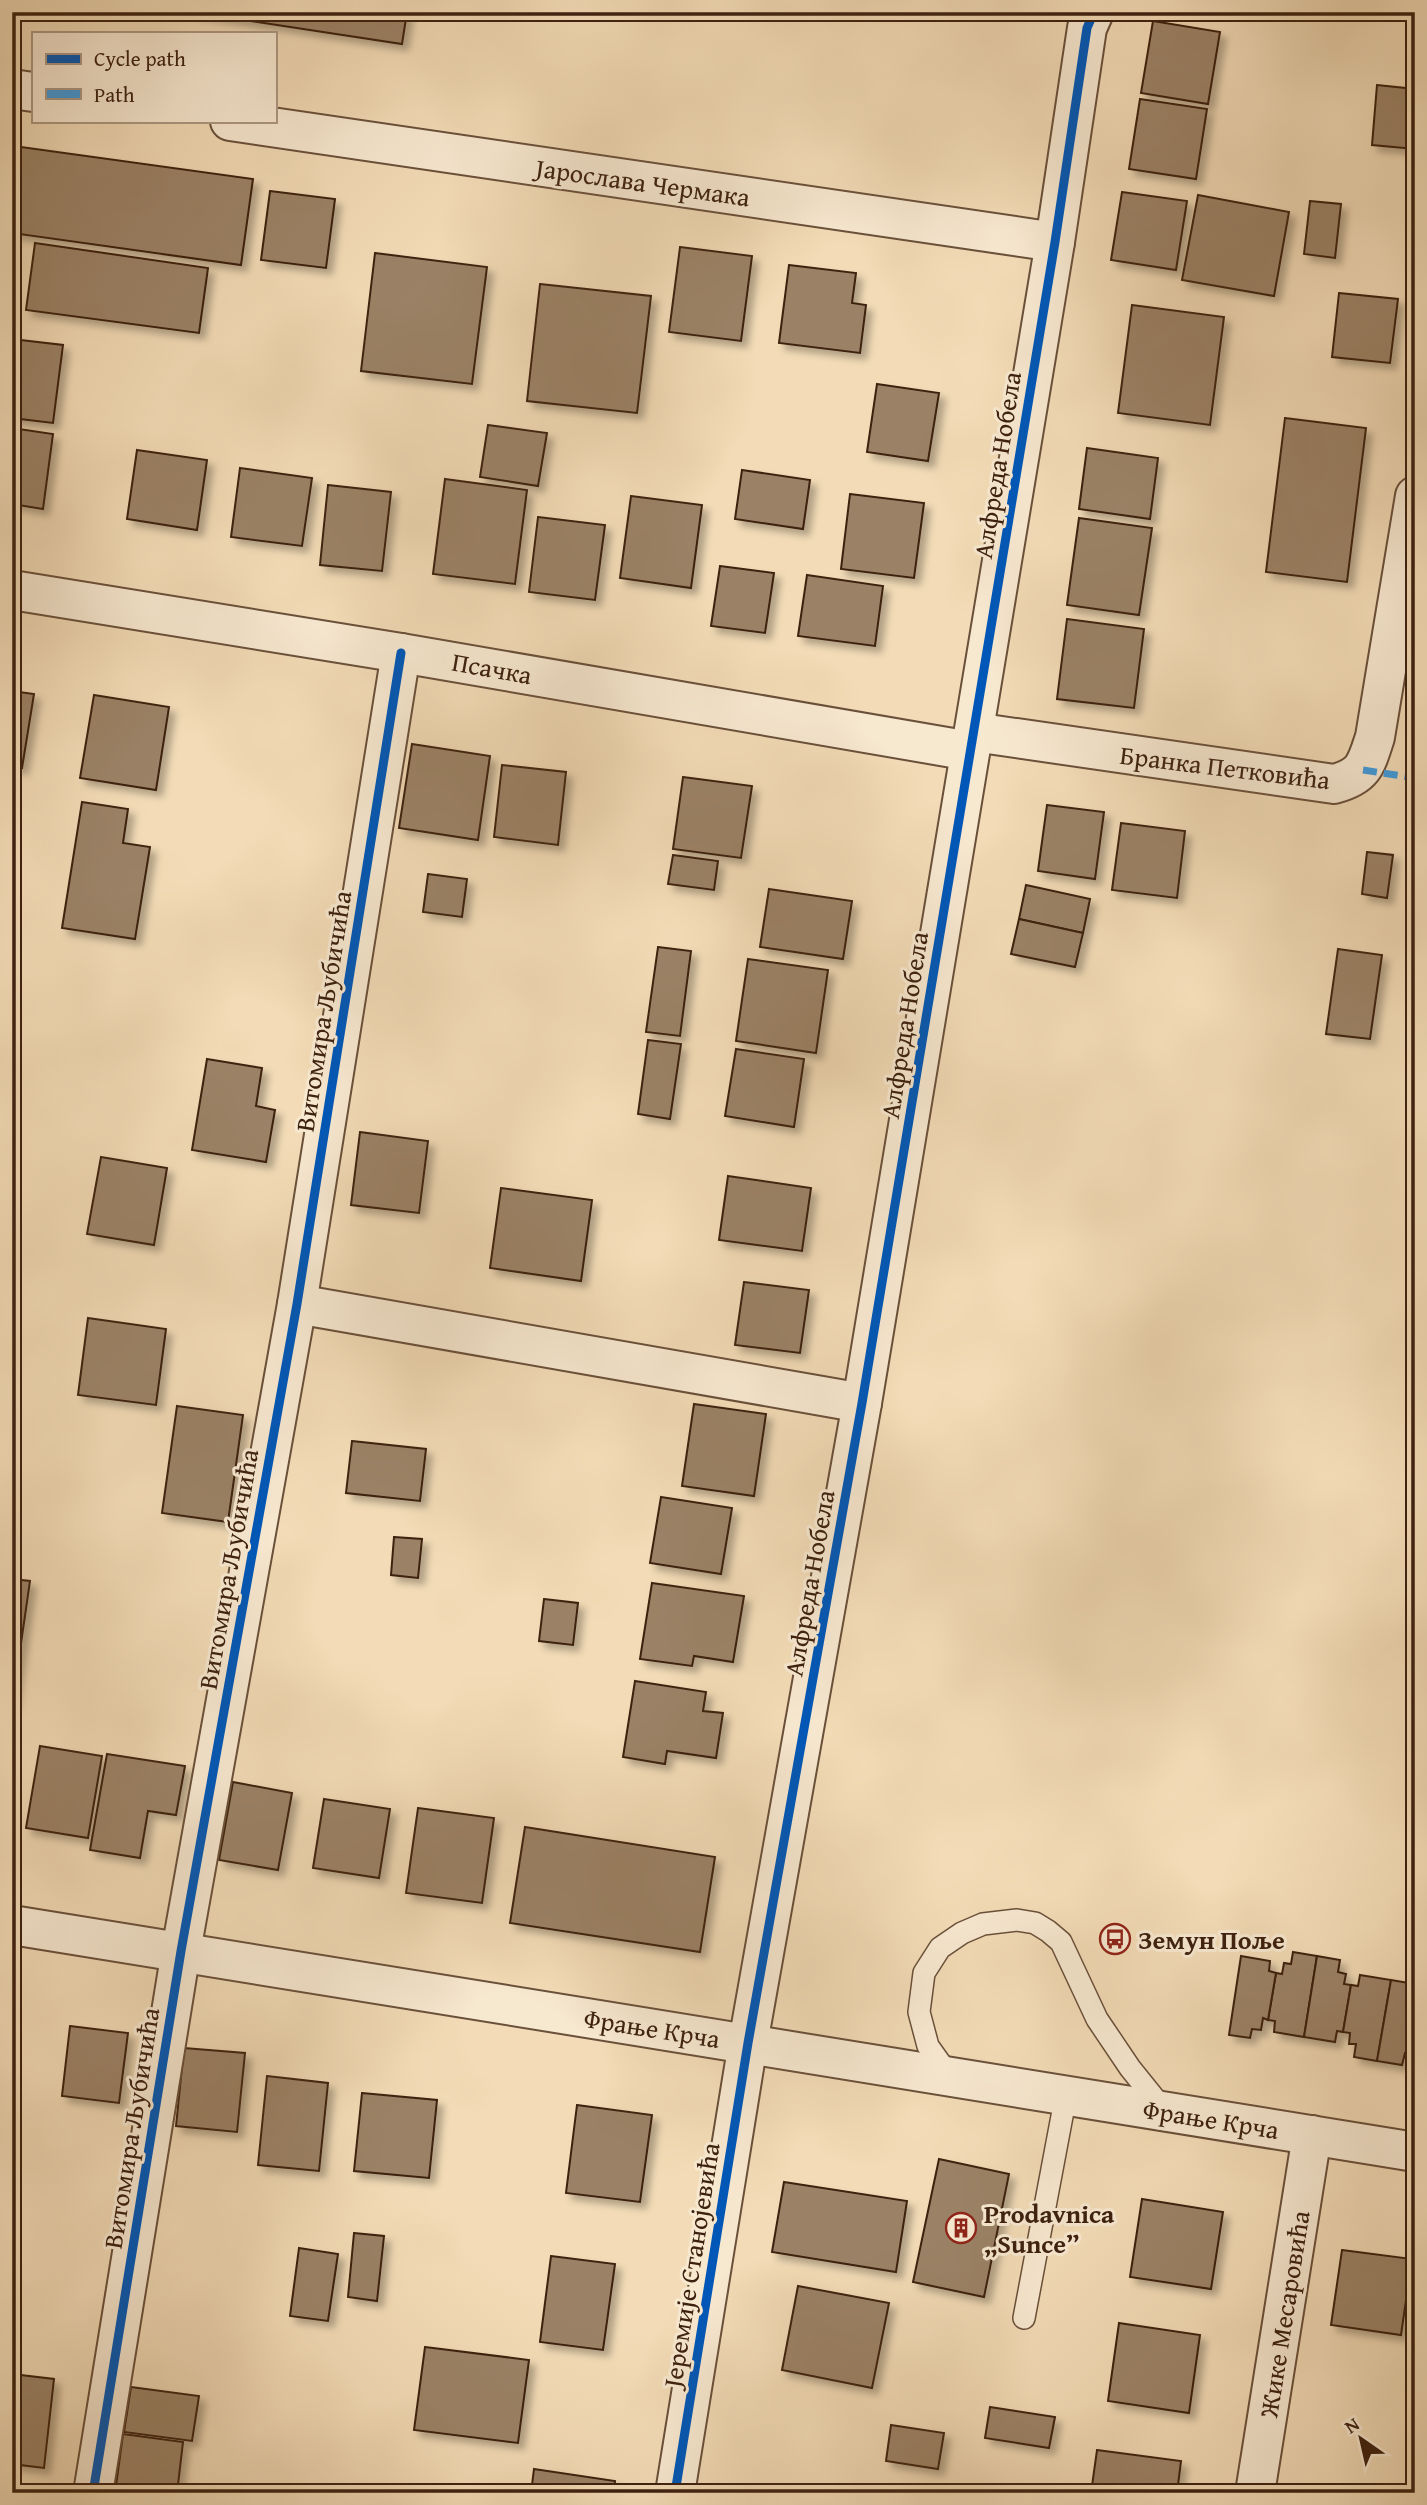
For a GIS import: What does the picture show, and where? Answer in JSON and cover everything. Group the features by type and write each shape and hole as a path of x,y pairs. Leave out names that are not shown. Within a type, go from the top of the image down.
{"street":[{"name":"Алфреда Нобела","path":"748,2043 862,1403 1055,243 1087,28 1094,12"},
{"path":"12,89 32,92"},
{"name":"Јарослава Чермака","path":"237,122 1055,243"},
{"name":"Бранка Петковића","path":"972,741 1334,784 1351,779 1363,770 1375,737 1415,496"},
{"name":"Псачка","path":"12,590 972,741"},
{"name":"Витомира Љубичића","path":"93,2493 181,1951 297,1304 401,653"},
{"path":"297,1304 862,1403"},
{"name":"Фрање Крча","path":"12,1925 1415,2152"},
{"name":"Јеремије Станојевића","path":"675,2493 748,2043"},
{"name":"Жике Месаровића","path":"1255,2493 1312,2135"}],"lane":[{"path":"950,2077 928,2046 919,2012 923,1973 940,1948 962,1933 983,1924 1026,1921 1035,1923 1061,1942 1097,2019 1164,2112"},
{"path":"1024,2318 1066,2095"}],"building":[{"path":"192,12 407,12 402,44"},
{"path":"1153,21 1220,32 1208,104 1141,93"},
{"path":"1377,85 1415,89 1415,149 1372,145"},
{"path":"1140,99 1207,109 1196,179 1129,169"},
{"path":"21,147 253,179 241,265 12,233 12,208"},
{"path":"270,191 335,199 326,268 261,260"},
{"path":"1122,192 1187,201 1176,270 1111,260"},
{"path":"1198,195 1289,212 1274,296 1182,280"},
{"path":"1310,201 1341,204 1335,258 1304,254"},
{"path":"35,243 208,268 199,333 26,310"},
{"path":"680,247 752,256 741,341 669,332"},
{"path":"375,253 487,267 472,384 361,371"},
{"path":"789,265 856,273 852,303 866,305 860,353 779,343"},
{"path":"540,284 651,296 637,413 527,401"},
{"path":"1339,293 1398,299 1390,363 1332,357"},
{"path":"1132,305 1224,317 1210,425 1118,413"},
{"path":"12,339 63,345 53,423 12,418"},
{"path":"877,384 939,393 928,461 867,452"},
{"path":"1285,418 1366,428 1347,582 1266,572"},
{"path":"488,425 547,433 538,486 480,477"},
{"path":"12,428 53,434 43,509 12,504"},
{"path":"1087,448 1158,458 1150,519 1079,509"},
{"path":"137,450 207,460 197,530 127,519"},
{"path":"240,468 312,478 302,546 231,537"},
{"path":"742,470 810,480 803,529 735,519"},
{"path":"445,479 527,490 515,584 433,574"},
{"path":"328,485 391,492 382,571 320,565"},
{"path":"850,494 924,503 914,578 841,569"},
{"path":"631,496 702,505 691,588 620,578"},
{"path":"538,517 605,525 595,600 529,592"},
{"path":"1079,518 1152,528 1139,615 1067,605"},
{"path":"720,566 774,573 765,633 711,626"},
{"path":"807,575 883,586 875,646 798,636"},
{"path":"1067,619 1144,629 1134,708 1057,699"},
{"path":"12,691 34,694 22,768 12,766"},
{"path":"94,695 169,707 156,790 80,778"},
{"path":"412,744 490,756 478,840 399,828"},
{"path":"502,765 566,772 558,845 494,837"},
{"path":"683,777 752,786 741,858 673,849"},
{"path":"82,802 128,809 123,843 150,847 135,939 62,928"},
{"path":"1047,805 1104,812 1095,879 1038,871"},
{"path":"1121,823 1185,831 1177,898 1112,890"},
{"path":"1367,852 1393,855 1387,898 1362,894"},
{"path":"673,855 718,861 714,890 668,884"},
{"path":"428,874 467,879 462,917 423,912"},
{"path":"1026,885 1090,899 1083,933 1019,919"},
{"path":"769,889 852,901 843,959 760,947"},
{"path":"1019,919 1083,933 1075,967 1011,954"},
{"path":"658,947 691,951 680,1036 646,1032"},
{"path":"1338,949 1382,955 1370,1039 1326,1034"},
{"path":"748,959 828,970 816,1053 736,1041"},
{"path":"648,1040 681,1044 670,1119 638,1114"},
{"path":"736,1049 804,1059 794,1127 725,1116"},
{"path":"207,1059 262,1068 256,1106 275,1110 266,1162 192,1150"},
{"path":"360,1132 428,1141 419,1213 351,1205"},
{"path":"101,1157 167,1168 154,1245 87,1234"},
{"path":"728,1176 811,1188 802,1251 719,1240"},
{"path":"501,1188 592,1200 581,1281 490,1268"},
{"path":"744,1282 809,1290 800,1353 735,1345"},
{"path":"88,1318 166,1329 156,1405 78,1395"},
{"path":"694,1404 766,1414 754,1496 682,1486"},
{"path":"177,1406 243,1415 228,1522 162,1513"},
{"path":"352,1441 426,1449 420,1501 346,1493"},
{"path":"661,1497 732,1508 721,1574 650,1563"},
{"path":"394,1537 422,1539 418,1578 391,1575"},
{"path":"12,1579 30,1581 12,1706"},
{"path":"652,1583 744,1596 733,1662 694,1656 692,1666 640,1659"},
{"path":"544,1599 578,1603 573,1645 539,1641"},
{"path":"635,1681 706,1692 703,1711 723,1713 716,1758 667,1751 665,1764 623,1757"},
{"path":"40,1746 102,1756 88,1838 26,1828"},
{"path":"107,1754 185,1766 176,1815 148,1811 140,1858 90,1850"},
{"path":"233,1782 292,1793 278,1870 219,1860"},
{"path":"324,1799 390,1809 379,1878 313,1868"},
{"path":"418,1808 494,1818 482,1903 406,1893"},
{"path":"525,1827 715,1857 700,1952 510,1923"},
{"path":"1293,1952 1317,1956 1304,2037 1274,2032 1275,2021 1268,2020 1276,1973 1282,1974 1284,1963 1291,1964"},
{"path":"1241,1956 1270,1961 1269,1971 1276,1973 1268,2020 1263,2018 1261,2030 1252,2029 1250,2038 1229,2035"},
{"path":"1317,1956 1340,1960 1338,1972 1346,1974 1344,1984 1351,1985 1343,2032 1337,2031 1335,2042 1304,2037"},
{"path":"1360,1975 1391,1980 1377,2061 1354,2057 1356,2044 1349,2044 1350,2033 1343,2032 1351,1985 1358,1986"},
{"path":"1391,1980 1415,1984 1415,2043 1413,2042 1411,2054 1405,2053 1402,2065 1377,2061"},
{"path":"70,2026 128,2033 119,2103 62,2096"},
{"path":"184,2048 245,2053 237,2132 176,2126"},
{"path":"267,2076 328,2083 319,2171 258,2165"},
{"path":"362,2093 437,2100 429,2178 354,2171"},
{"path":"577,2105 652,2115 640,2202 566,2193"},
{"name":"Prodavnica „Sunce”","path":"939,2159 1009,2174 984,2297 913,2282"},
{"path":"784,2182 907,2201 896,2272 772,2252"},
{"path":"1142,2199 1223,2212 1211,2289 1130,2277"},
{"path":"354,2233 384,2236 377,2301 348,2297"},
{"path":"299,2248 338,2254 328,2321 290,2316"},
{"path":"1342,2250 1412,2259 1401,2335 1331,2325"},
{"path":"551,2256 615,2264 603,2350 540,2342"},
{"path":"798,2286 889,2303 872,2388 782,2370"},
{"path":"1119,2323 1200,2335 1189,2413 1108,2401"},
{"path":"425,2347 529,2360 518,2443 414,2430"},
{"path":"12,2374 54,2379 44,2468 12,2464"},
{"path":"131,2387 199,2396 192,2441 124,2432"},
{"path":"990,2407 1055,2417 1049,2448 985,2438"},
{"path":"891,2425 944,2433 938,2469 886,2461"},
{"path":"123,2434 183,2442 177,2493 115,2493"},
{"path":"1097,2450 1181,2461 1177,2493 1091,2493"},
{"path":"534,2469 615,2481 614,2493 531,2493"}],"marked path":[{"path":"1363,770 1415,778"}],"cycle path":[{"path":"675,2493 748,2043 862,1403 1055,242 1087,28 1094,12"},
{"path":"93,2493 181,1951 297,1304 401,653"}],"place":[{"name":"Земун Поље","path":"1115,1939"},
{"name":"Prodavnica „Sunce”","path":"961,2228"}]}
